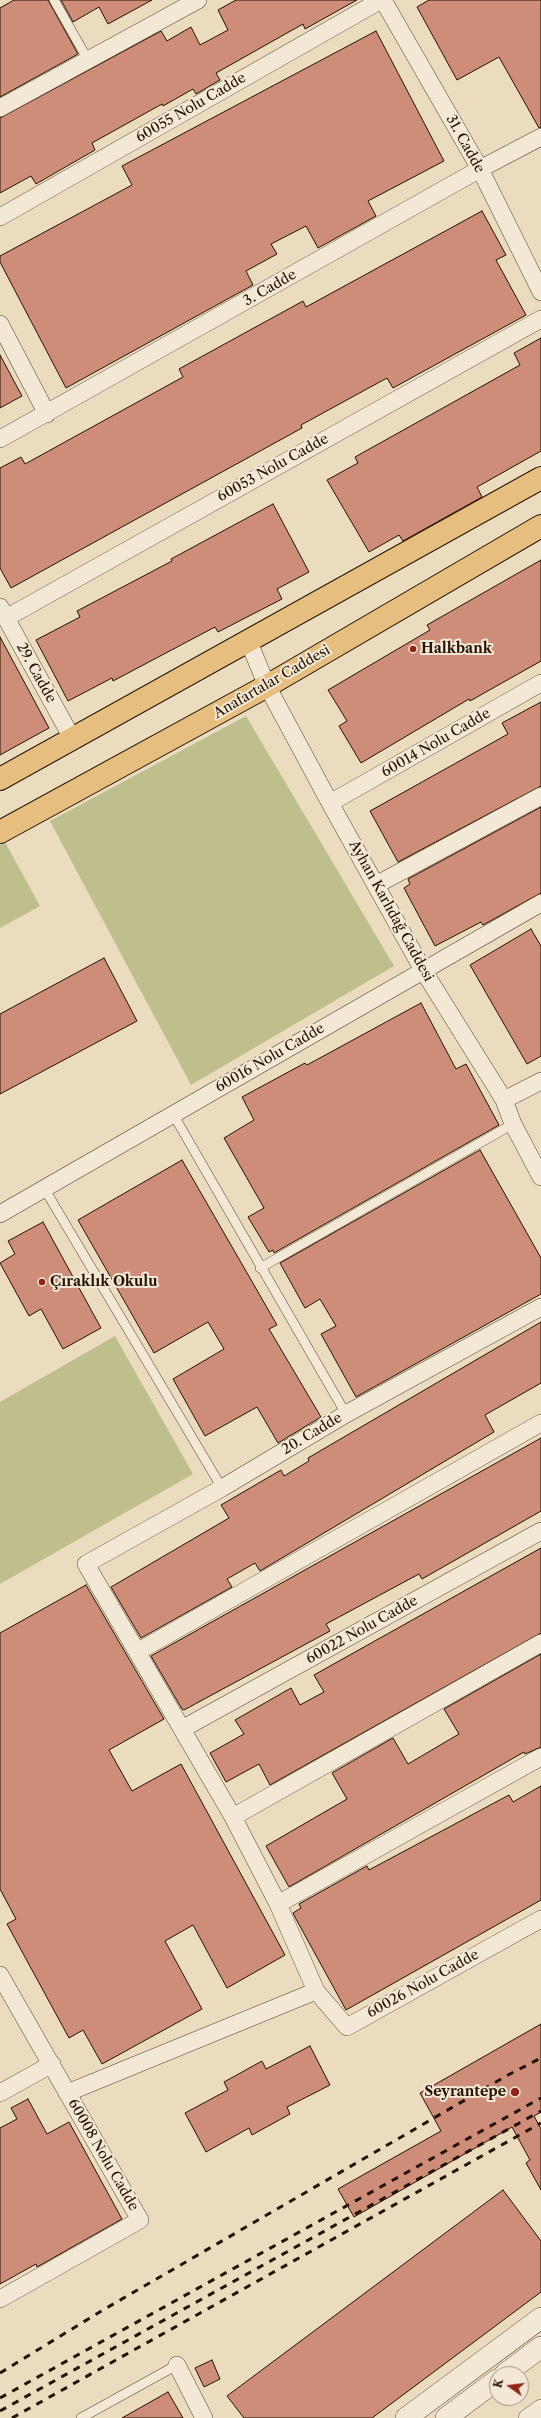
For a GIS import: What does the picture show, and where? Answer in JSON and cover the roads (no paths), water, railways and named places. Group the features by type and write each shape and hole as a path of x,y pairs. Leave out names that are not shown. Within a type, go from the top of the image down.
{"main road":[{"path":"0,779 541,478"},
{"name":"Anafartalar Caddesi","path":"0,832 267,686 541,526"}],"street":[{"path":"0,108 198,0"},
{"name":"31. Cadde","path":"382,0 480,169 541,292"},
{"name":"60055 Nolu Cadde","path":"0,217 382,0"},
{"name":"3. Cadde","path":"0,439 47,414 480,169 541,137"},
{"name":"60053 Nolu Cadde","path":"3,613 541,319"},
{"path":"0,324 47,414"},
{"name":"29. Cadde","path":"3,613 72,738"},
{"name":"Ayhan Karlıdağ Caddesi","path":"248,640 267,686 330,803 423,970 504,1100 513,1124 541,1177"},
{"name":"60014 Nolu Cadde","path":"330,803 541,683"},
{"path":"376,885 541,796"},
{"name":"60016 Nolu Cadde","path":"0,1214 541,903"},
{"path":"504,1100 541,1081"},
{"name":"20. Cadde","path":"137,1652 86,1564 222,1488 346,1414 541,1307"},
{"path":"67,2093 316,1991 278,1904 233,1817 137,1652 541,1423"},
{"name":"60022 Nolu Cadde","path":"182,1729 541,1531"},
{"path":"233,1817 541,1643"},
{"path":"278,1904 541,1757"},
{"name":"60026 Nolu Cadde","path":"316,1991 347,2027 541,1919"},
{"name":"60008 Nolu Cadde","path":"0,1975 140,2220 0,2299"},
{"path":"0,2093 52,2064"},
{"path":"406,2418 541,2318"},
{"path":"516,2366 541,2347"},
{"path":"177,2365 204,2418"},
{"path":"446,2418 489,2386"},
{"path":"527,2418 541,2408"}],"lane":[{"path":"54,0 88,60"},
{"path":"173,1114 260,1268 346,1414"},
{"path":"260,1268 513,1124"},
{"path":"44,1188 222,1488"},
{"path":"81,2418 177,2365"}],"railway":[{"path":"0,2373 103,2310 508,2075 541,2058"},
{"path":"0,2398 541,2098"},
{"path":"0,2411 541,2111"},
{"path":"12,2418 541,2123"}],"place":[{"name":"Halkbank","path":"413,649"},
{"name":"Çıraklık Okulu","path":"42,1282"},
{"name":"Seyrantepe","path":"515,2092"}]}
